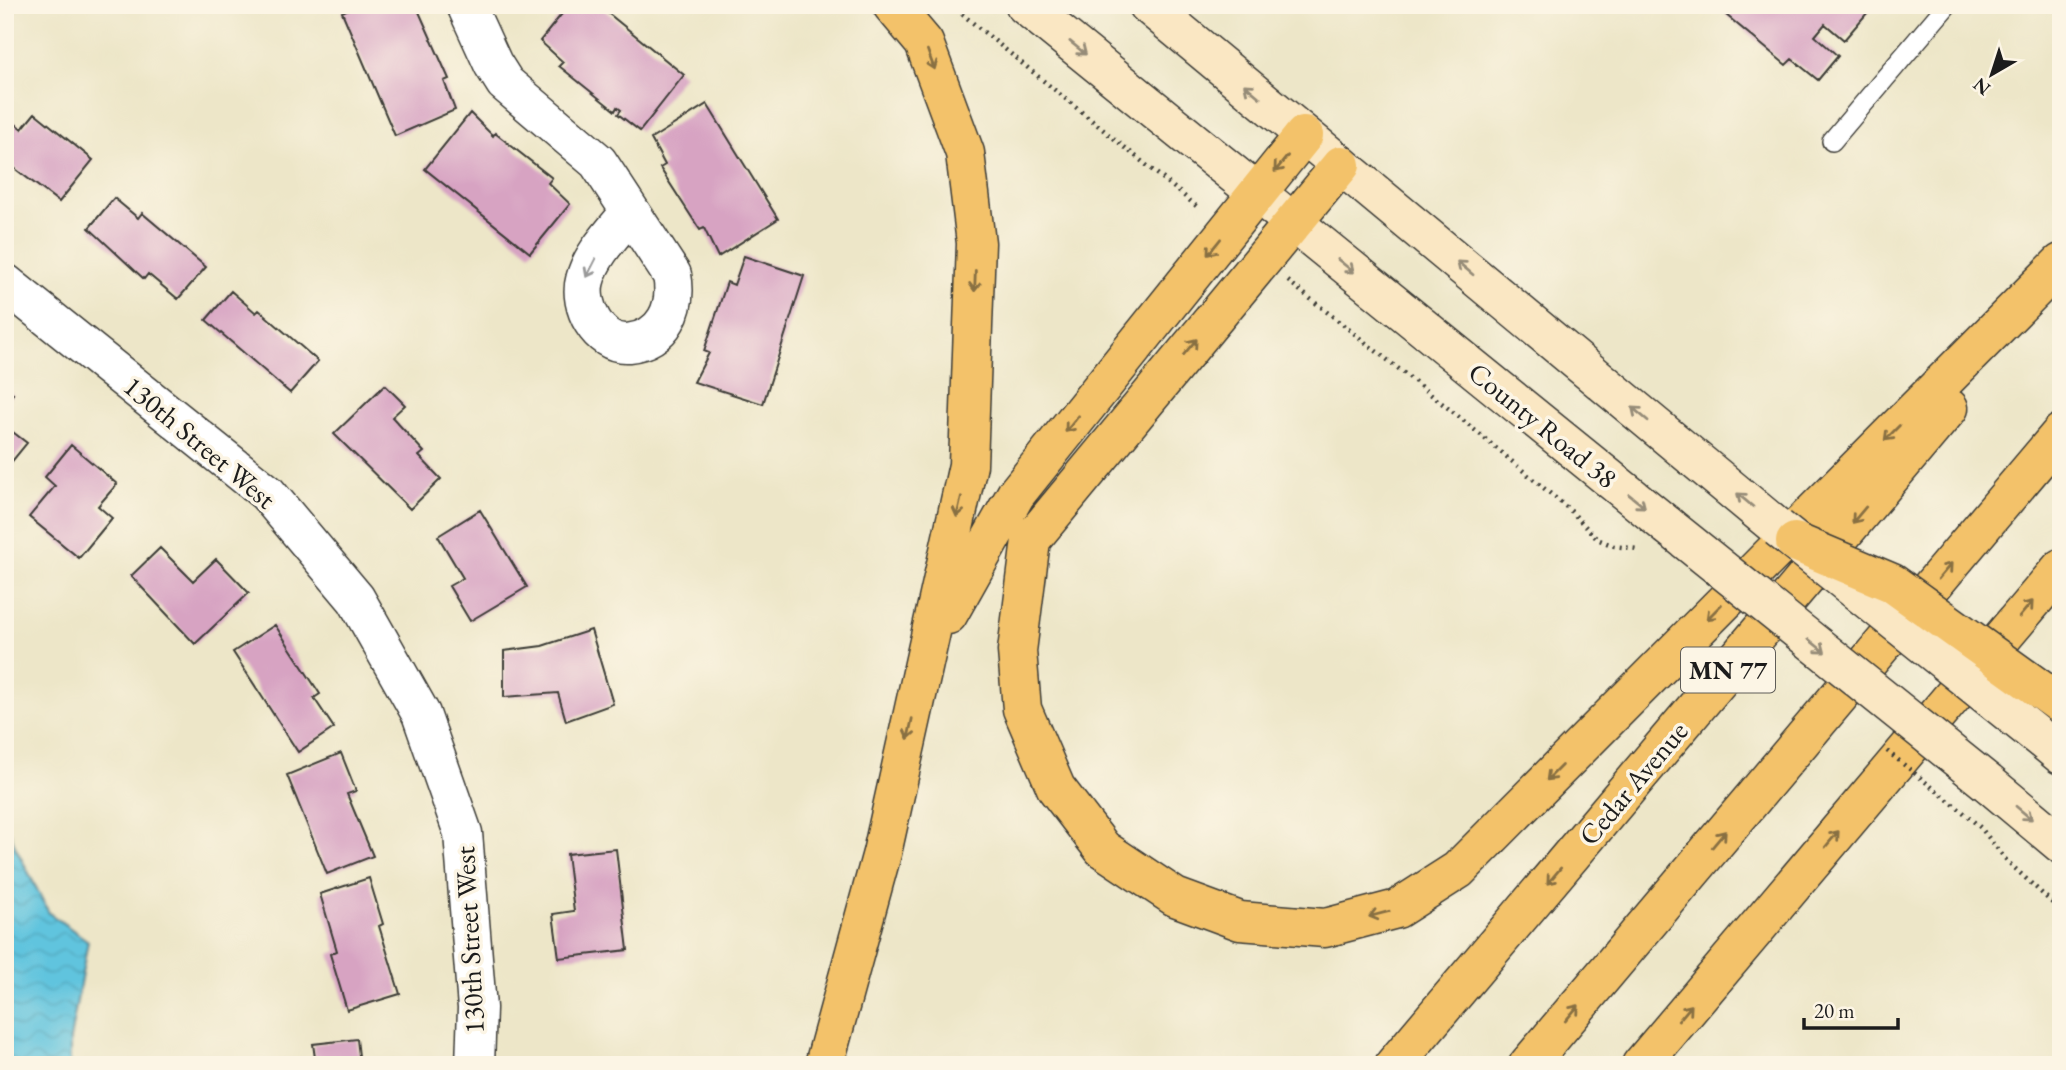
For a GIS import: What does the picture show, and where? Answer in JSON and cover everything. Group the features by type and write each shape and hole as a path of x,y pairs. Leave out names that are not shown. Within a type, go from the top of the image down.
{"highway":[{"path":"824,1065 882,853 968,465 976,243 965,153 924,43 892,5"},
{"path":"926,656 1016,494 1304,135"},
{"path":"1341,165 1031,540 1017,651 1022,709 1056,788 1103,849 1175,897 1240,921 1325,928 1398,909 1458,870 2061,263"},
{"name":"Cedar Avenue","path":"1394,1065 2061,276"},
{"path":"1528,1065 2061,433"},
{"path":"1795,542 1892,583 2060,703"},
{"path":"1641,1065 2061,568"}],"main road":[{"name":"County Road 38","path":"1025,5 1293,223 1657,540 1988,783 2061,844"},
{"path":"1148,5 1795,542 2047,744"}],"street":[{"path":"466,5 493,64 505,83 598,162 630,212"},
{"name":"130th Street West","path":"5,283 267,493 356,599 421,714 463,833 477,1008 475,1065"}],"lane":[{"path":"1832,141 1947,5"}],"path":[{"path":"951,5 1227,231"},
{"path":"1263,260 1453,412 1571,512 1597,540 1637,548 1657,540"},
{"path":"1963,813 1981,828 2007,861 2061,911"}],"water":[{"path":"5,821 49,913 88,941 70,1039 70,1065 5,1065"}],"building":[{"path":"357,5 416,5 449,79 444,81 455,110 395,136 342,12"},
{"path":"569,5 598,5 684,75 640,131 618,114 621,110 617,107 615,111 559,66 563,62 540,41"},
{"path":"1732,5 1746,5 1751,9 1754,5 1874,5 1844,40 1825,24 1815,36 1838,56 1818,80 1792,59 1786,65 1725,14"},
{"path":"707,104 778,219 718,257 704,228 700,230 660,168 665,165 651,139"},
{"path":"35,113 93,160 59,202 5,161 5,122 8,118 22,129"},
{"path":"470,113 493,136 495,133 552,178 548,183 570,204 530,253 425,169"},
{"path":"114,198 138,218 142,213 206,267 178,299 148,274 144,279 89,228"},
{"path":"744,256 804,276 763,404 694,382 709,353 704,351 727,282 734,285"},
{"path":"231,291 256,313 259,310 318,361 290,393 206,320"},
{"path":"385,385 405,405 392,417 424,452 419,456 441,479 410,509 334,434"},
{"path":"5,388 13,394 5,403"},
{"path":"5,426 27,443 5,470"},
{"path":"71,445 117,484 98,506 112,518 79,558 29,517 55,486 45,477"},
{"path":"480,510 527,587 470,621 449,586 463,578 438,536"},
{"path":"160,548 193,581 216,559 249,593 195,644 131,576"},
{"path":"275,625 320,694 314,698 334,728 298,752 233,652"},
{"path":"591,630 613,704 566,721 558,693 504,697 504,651 542,646"},
{"path":"341,753 356,791 347,794 373,856 327,874 287,775"},
{"path":"616,849 628,950 559,958 553,914 574,911 567,854"},
{"path":"369,878 383,924 379,926 400,994 347,1010 330,954 337,951 320,894"},
{"path":"357,1039 360,1065 316,1065 313,1044"}]}
